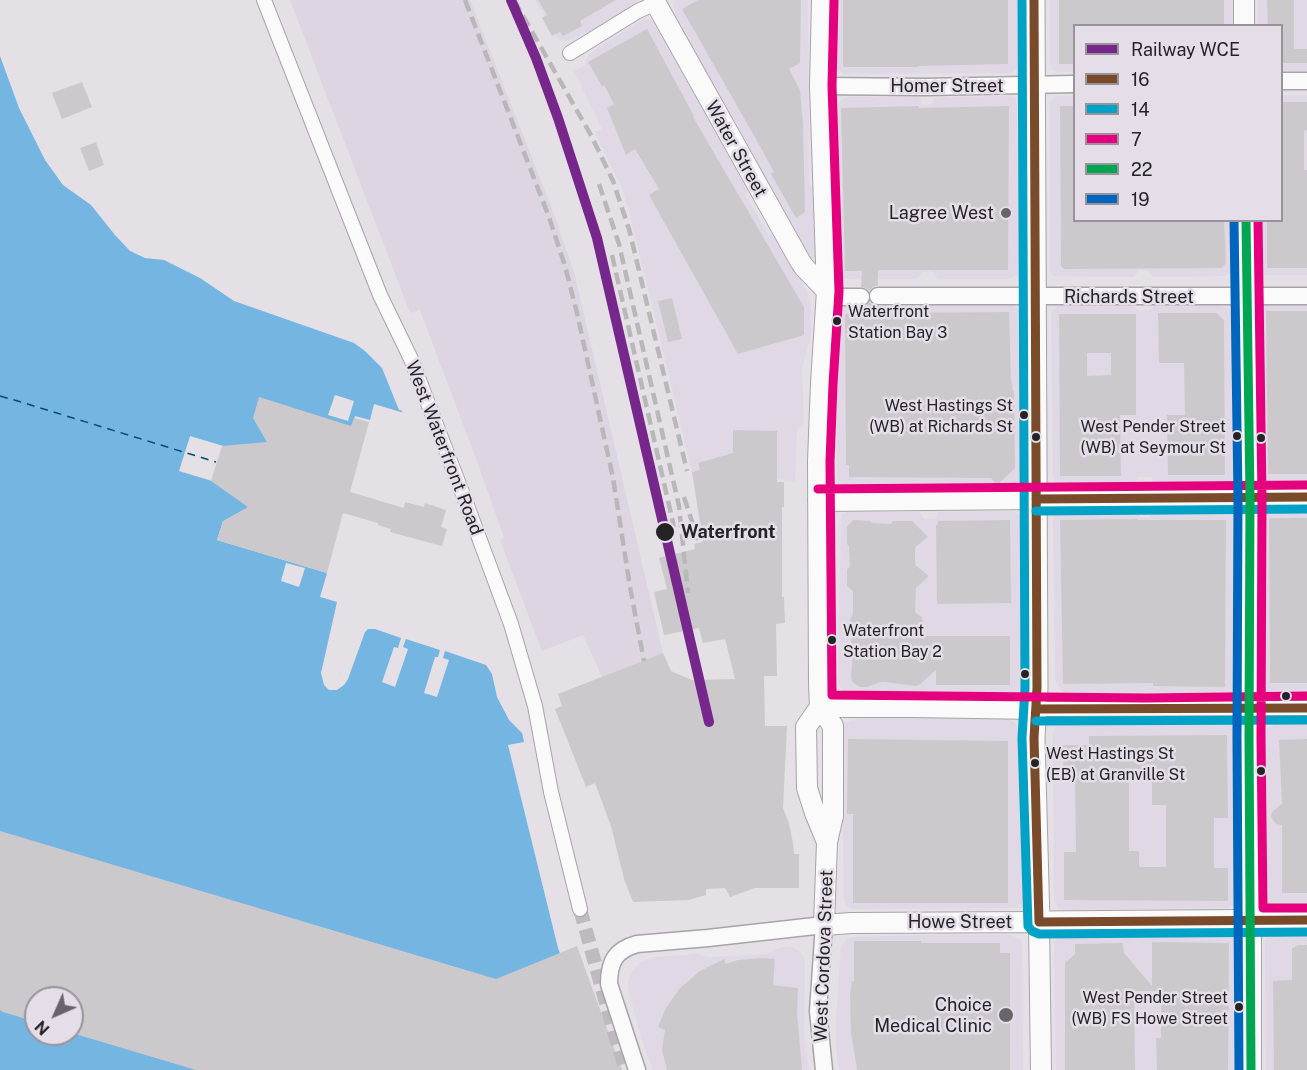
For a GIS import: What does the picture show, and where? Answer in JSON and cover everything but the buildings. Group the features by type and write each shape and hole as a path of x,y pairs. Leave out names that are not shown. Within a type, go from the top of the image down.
{"main road":[{"name":"West Cordova Street","path":"822,0 820,86 827,291 818,461 820,707 833,726 833,816 827,842 824,925"},
{"path":"1034,0 1037,688 1034,738 1041,1070"},
{"path":"1244,0 1244,24"},
{"name":"Water Street","path":"657,1 800,261 827,291"},
{"path":"1246,222 1250,497 1251,1070"},
{"path":"819,501 1307,497"},
{"name":"West Cordova Street","path":"820,707 806,727 807,788 827,842"},
{"path":"820,707 1036,710"},
{"name":"Howe Street","path":"824,925 851,922 1307,920"}],"street":[{"name":"West Waterfront Road","path":"264,0 380,295 411,359 511,624 536,706 548,776 580,909"},
{"path":"570,53 638,10 657,1"},
{"path":"1283,81 1307,81"},
{"name":"Homer Street","path":"820,86 925,87 1073,84"},
{"path":"827,291 842,297 861,297"},
{"name":"Richards Street","path":"878,296 1307,296"},
{"path":"1036,710 1307,708"},
{"name":"Howe Street","path":"637,1070 609,984 612,961 626,947 824,925"},
{"name":"West Cordova Street","path":"824,925 818,1011 824,1070"}],"shaded area":[{"path":"290,0 470,0 554,214 574,272 663,653 602,677 583,635 542,651 500,540 504,538 478,464 420,310 410,313"},
{"path":"535,0 638,0 634,8 592,32 586,32 566,41 559,40"},
{"path":"676,0 808,0 809,184 816,191 817,257 810,259 805,252 734,120 728,115 677,16 673,6"},
{"path":"836,0 1017,0 1017,67 1013,72 1008,73 843,74 837,69 836,63"},
{"path":"1050,0 1232,0 1232,24 1073,24 1073,72 1058,72 1053,70 1050,63"},
{"path":"1258,0 1307,0 1307,71 1283,71 1283,24 1258,24"},
{"path":"642,20 654,20 659,26 748,188 745,195 768,234 777,237 800,276 810,300 811,336 802,369 804,422 797,429 795,481 692,471 629,211 622,188 595,133 602,129 573,72 586,65 589,54"},
{"path":"1283,95 1307,95 1307,275 1264,275 1259,269 1259,222 1283,222"},
{"path":"1008,96 1014,98 1017,104 1019,269 1017,275 1010,279 938,279 932,271 922,272 916,279 846,279 840,277 837,272 837,109 841,100 847,97 918,97 921,104 932,105 934,99 938,97"},
{"path":"1056,96 1073,96 1073,222 1234,222 1234,268 1232,272 1225,276 1153,277 1147,270 1139,270 1134,277 1053,276 1050,271 1050,102"},
{"path":"1010,304 1018,309 1020,315 1021,474 1018,483 1009,486 845,486 840,484 837,479 837,312 840,308"},
{"path":"1220,305 1229,309 1234,318 1234,480 1227,484 1157,484 1151,477 1139,477 1133,485 1063,485 1055,482 1053,476 1052,311 1058,306 1133,306 1139,311 1148,311 1155,306"},
{"path":"1266,305 1307,305 1307,483 1267,483 1262,478 1260,310"},
{"path":"1307,510 1307,701 1274,700 1265,694 1261,684 1260,519 1266,511"},
{"path":"1013,511 1019,515 1020,520 1021,686 1019,690 1013,694 1004,695 848,693 842,690 838,683 841,515 847,512 920,512 924,519 935,519 938,512"},
{"path":"1059,512 1137,512 1140,517 1150,518 1153,512 1228,512 1233,514 1235,519 1237,688 1234,698 1226,702 1065,694 1060,689 1055,679 1053,520 1055,514"},
{"path":"1225,716 1233,719 1235,725 1236,899 1234,905 1228,908 1064,910 1058,908 1054,900 1053,734 1059,720"},
{"path":"862,718 1004,718 1017,725 1021,737 1023,898 1018,908 851,909 846,906 844,900 841,729 846,723"},
{"path":"1276,724 1307,724 1307,908 1272,908 1265,900 1264,737 1267,728"},
{"path":"1273,932 1307,932 1307,1070 1266,1070 1265,941"},
{"path":"1231,933 1236,943 1237,1070 1056,1070 1054,941 1059,936 1064,934"},
{"path":"1011,935 1020,939 1022,945 1023,1070 839,1070 836,1020 841,946 848,938 854,937"},
{"path":"782,947 793,947 804,957 804,1033 809,1070 653,1070 629,993 628,981 633,970 641,962 655,957 694,953 709,957 766,954"}],"water":[{"path":"0,31 44,144 62,175 142,247 230,287 282,305 382,356 404,406 341,608 327,671 329,679 337,679 362,620 489,652 518,714 524,742 508,745 558,948 602,1070 0,1070"}],"pier":[{"path":"0,28 8,40 51,152 65,173 87,187 105,210 143,244 193,262 232,284 283,302 319,320 365,338 384,354 398,374 406,405 403,411 399,410 382,368 354,343 234,301 200,278 164,260 145,258 130,251 91,205 63,185 45,160 19,108 0,56"},
{"path":"335,395 354,401 348,421 328,415"},
{"path":"374,404 404,413 344,609 330,671 332,677 339,674 355,625 368,613 490,649 502,671 510,671 525,736 509,720 497,697 492,674 486,665 445,651 443,658 449,660 437,697 424,693 435,657 438,657 440,650 406,639 403,647 408,649 395,687 382,682 394,647 398,648 401,638 375,629 368,629 365,632 344,685 337,690 329,690 324,685 321,673 337,602 320,597 327,573 217,540 223,521 294,542 304,509 179,471 190,436 314,473 352,426 355,416 370,420"},
{"path":"286,563 305,568 299,587 281,581"}],"ferry route":[{"path":"0,396 216,462"}],"tunnel":[{"path":"580,909 626,1070"}],"railway":[{"path":"465,0 549,217 565,266 613,478 644,661"},
{"path":"514,0 592,137 613,181 629,229 687,471"},
{"path":"599,184 619,244 679,506 688,593"},
{"path":"612,255 674,527"},
{"path":"684,497 698,540"}],"rail line":[{"name":"WCE","path":"511,0 558,118 597,238 709,722"}],"transit line":[{"name":"7","path":"834,0 832,86 839,291 830,461 832,695 1146,698 1307,696"},
{"name":"14","path":"1022,0 1025,688 1022,738 1028,926 1039,934 1307,932"},
{"name":"16","path":"1034,0 1037,688 1034,738 1039,922 1307,920"},
{"name":"19","path":"1234,222 1238,497 1239,1070"},
{"name":"22","path":"1246,222 1250,497 1251,1070"},
{"name":"7","path":"1258,222 1262,497 1263,908 1307,908"},
{"name":"7","path":"818,489 1307,485"},
{"name":"16","path":"1036,499 1307,497"},
{"name":"14","path":"1036,511 1307,509"},
{"name":"16","path":"1036,709 1307,708"},
{"name":"14","path":"1036,721 1307,720"}],"place":[{"name":"Lagree West","path":"1006,213"},
{"name":"Waterfront Station Bay 3","path":"837,321"},
{"name":"West Hastings St (WB) at Richards St","path":"1024,415"},
{"name":"West Pender Street (WB) at Seymour St","path":"1237,436"},
{"name":"Waterfront","path":"665,532"},
{"name":"Waterfront Station Bay 2","path":"832,640"},
{"name":"West Hastings St (EB) at Granville St","path":"1035,763"},
{"name":"West Pender Street (WB) FS Howe Street","path":"1239,1007"},
{"name":"Choice Medical Clinic","path":"1006,1015"}]}
